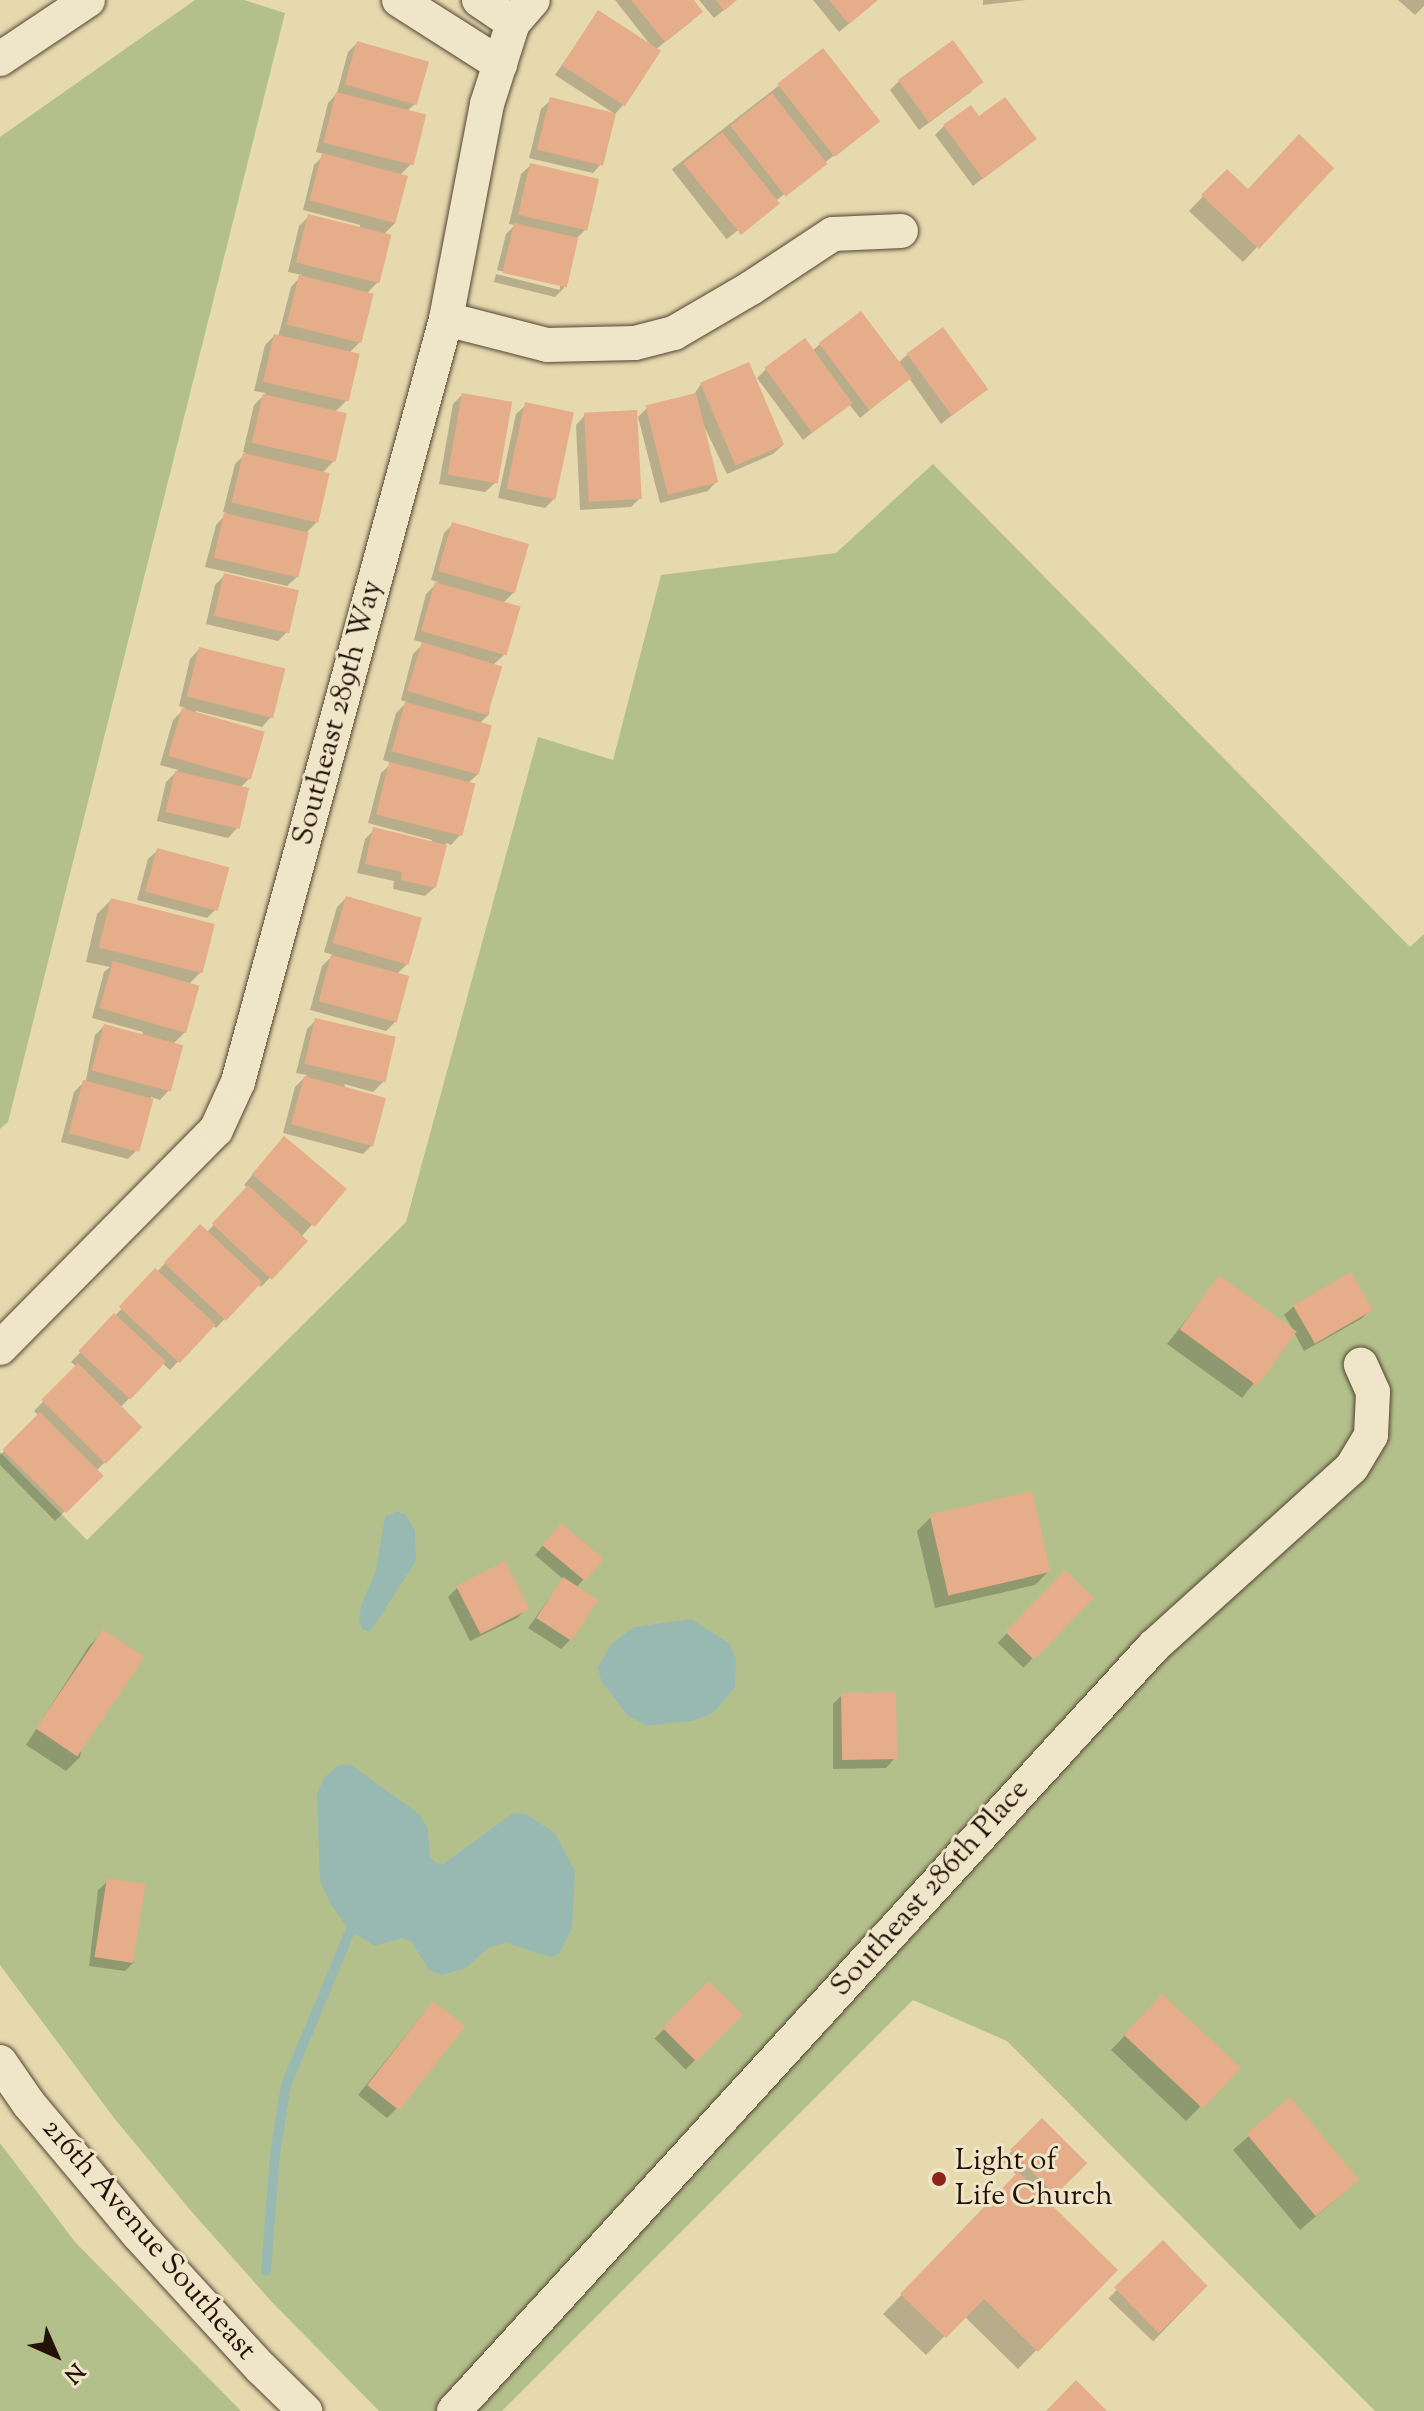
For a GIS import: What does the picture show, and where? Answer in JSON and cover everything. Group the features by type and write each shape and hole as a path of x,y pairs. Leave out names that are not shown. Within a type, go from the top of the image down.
{"street":[{"path":"0,59 88,0"},
{"path":"399,0 500,64"},
{"path":"479,0 523,12"},
{"name":"Southeast 289th Way","path":"0,1348 216,1130 238,1082 446,319 487,104 500,64 523,12"},
{"path":"446,319 547,345 635,343 674,333 833,234 901,231"},
{"name":"Southeast 286th Place","path":"454,2411 1153,1647 1352,1467 1371,1435 1373,1392 1361,1365"},
{"name":"216th Avenue Southeast","path":"0,2062 29,2104 138,2234 261,2368 305,2411"}],"green space":[{"path":"195,0 244,0 285,13 8,1122 0,1129 0,137"},
{"path":"933,464 1410,947 1424,934 1424,2411 1375,2411 1007,2041 913,2000 502,2411 379,2411 271,2301 191,2211 114,2118 0,1965 0,1452 87,1540 406,1222 538,737 613,760 661,575 836,553"},
{"path":"0,2143 75,2242 241,2411 0,2411"}],"water":[{"path":"397,1511 406,1515 415,1530 416,1561 370,1632 362,1629 359,1621 361,1606 376,1570 385,1517"},
{"path":"691,1619 729,1643 736,1658 735,1688 713,1713 692,1721 647,1726 628,1716 601,1681 598,1667 612,1643 634,1627"},
{"path":"350,1764 419,1814 428,1828 430,1857 436,1863 443,1864 513,1813 526,1814 555,1833 575,1871 572,1928 559,1954 550,1957 507,1943 489,1947 466,1968 442,1975 429,1970 411,1941 402,1938 375,1946 350,1931 331,1905 320,1881 317,1794 324,1778 337,1766"}],"building":[{"path":"631,0 694,0 703,12 665,42"},
{"path":"716,0 737,0 724,11"},
{"path":"829,0 878,0 849,24"},
{"path":"598,10 661,51 625,106 562,65"},
{"path":"953,40 984,82 929,122 898,80"},
{"path":"357,41 429,62 417,105 345,84"},
{"path":"823,48 880,121 835,157 777,84"},
{"path":"336,92 426,114 414,165 323,142"},
{"path":"772,93 827,164 786,197 730,126"},
{"path":"550,97 616,113 603,166 537,149"},
{"path":"1005,97 1037,139 983,179 943,125 971,105 979,116"},
{"path":"722,132 780,203 741,235 683,163"},
{"path":"1299,134 1334,168 1259,249 1201,195 1227,169 1248,189"},
{"path":"322,153 408,176 395,223 309,200"},
{"path":"530,163 599,179 587,231 518,215"},
{"path":"308,214 391,235 379,283 296,263"},
{"path":"514,223 578,238 567,288 503,273"},
{"path":"299,275 374,294 361,343 287,324"},
{"path":"861,311 912,378 869,410 819,343"},
{"path":"943,327 988,389 952,416 907,353"},
{"path":"274,334 360,354 349,402 263,382"},
{"path":"805,338 853,404 812,433 765,367"},
{"path":"749,362 784,445 735,466 700,383"},
{"path":"462,393 512,402 498,484 448,475"},
{"path":"696,393 718,482 668,495 646,406"},
{"path":"263,394 347,413 336,462 252,443"},
{"path":"525,402 574,412 555,499 506,489"},
{"path":"637,410 642,499 589,502 584,413"},
{"path":"243,453 330,473 318,523 232,503"},
{"path":"224,513 309,533 298,577 214,558"},
{"path":"452,522 529,544 515,593 438,571"},
{"path":"224,573 299,590 289,633 214,616"},
{"path":"435,582 521,607 506,656 421,631"},
{"path":"422,642 502,667 487,715 407,691"},
{"path":"199,647 285,669 273,718 187,696"},
{"path":"405,702 492,725 479,775 392,751"},
{"path":"182,708 265,732 251,780 168,756"},
{"path":"389,762 475,784 462,836 376,814"},
{"path":"175,771 249,788 240,829 166,812"},
{"path":"373,827 447,845 436,888 401,880 402,872 365,864"},
{"path":"157,848 229,867 218,911 145,891"},
{"path":"346,896 422,918 408,965 332,943"},
{"path":"111,898 215,924 202,973 99,947"},
{"path":"331,955 409,976 397,1022 319,1001"},
{"path":"113,961 200,986 186,1033 99,1008"},
{"path":"315,1018 396,1037 385,1082 304,1064"},
{"path":"104,1024 183,1045 171,1092 92,1070"},
{"path":"304,1076 386,1098 373,1146 291,1124"},
{"path":"83,1080 154,1099 139,1152 69,1133"},
{"path":"284,1136 347,1189 315,1227 252,1174"},
{"path":"248,1185 308,1241 272,1280 212,1224"},
{"path":"200,1224 262,1282 226,1321 164,1263"},
{"path":"155,1268 216,1325 180,1363 119,1307"},
{"path":"1351,1272 1373,1310 1315,1344 1293,1306"},
{"path":"1219,1275 1297,1331 1257,1386 1180,1329"},
{"path":"114,1313 166,1361 130,1399 79,1351"},
{"path":"78,1363 142,1427 106,1464 41,1400"},
{"path":"40,1412 104,1476 66,1513 3,1449"},
{"path":"1032,1491 1051,1572 948,1595 930,1515"},
{"path":"561,1523 604,1559 585,1581 542,1545"},
{"path":"505,1561 530,1609 481,1634 456,1586"},
{"path":"1065,1570 1094,1598 1034,1660 1005,1632"},
{"path":"563,1577 598,1600 572,1641 536,1618"},
{"path":"103,1629 144,1657 77,1756 36,1728"},
{"path":"896,1692 897,1759 842,1760 841,1693"},
{"path":"107,1878 146,1884 133,1963 94,1957"},
{"path":"709,1981 743,2015 696,2062 662,2028"},
{"path":"1162,1994 1241,2068 1203,2109 1124,2035"},
{"path":"433,2001 465,2026 399,2111 367,2085"},
{"path":"1290,2097 1359,2180 1316,2216 1246,2134"},
{"path":"1042,2118 1087,2163 1055,2195 1010,2150"},
{"path":"1018,2172 1118,2270 1038,2352 984,2299 946,2338 900,2294"},
{"path":"1163,2240 1207,2286 1159,2333 1114,2287"},
{"path":"1076,2380 1107,2411 1046,2411"}],"waterway":[{"path":"266,2271 275,2154 286,2085 350,1931"}],"place":[{"name":"Light of Life Church","path":"939,2179"}]}
